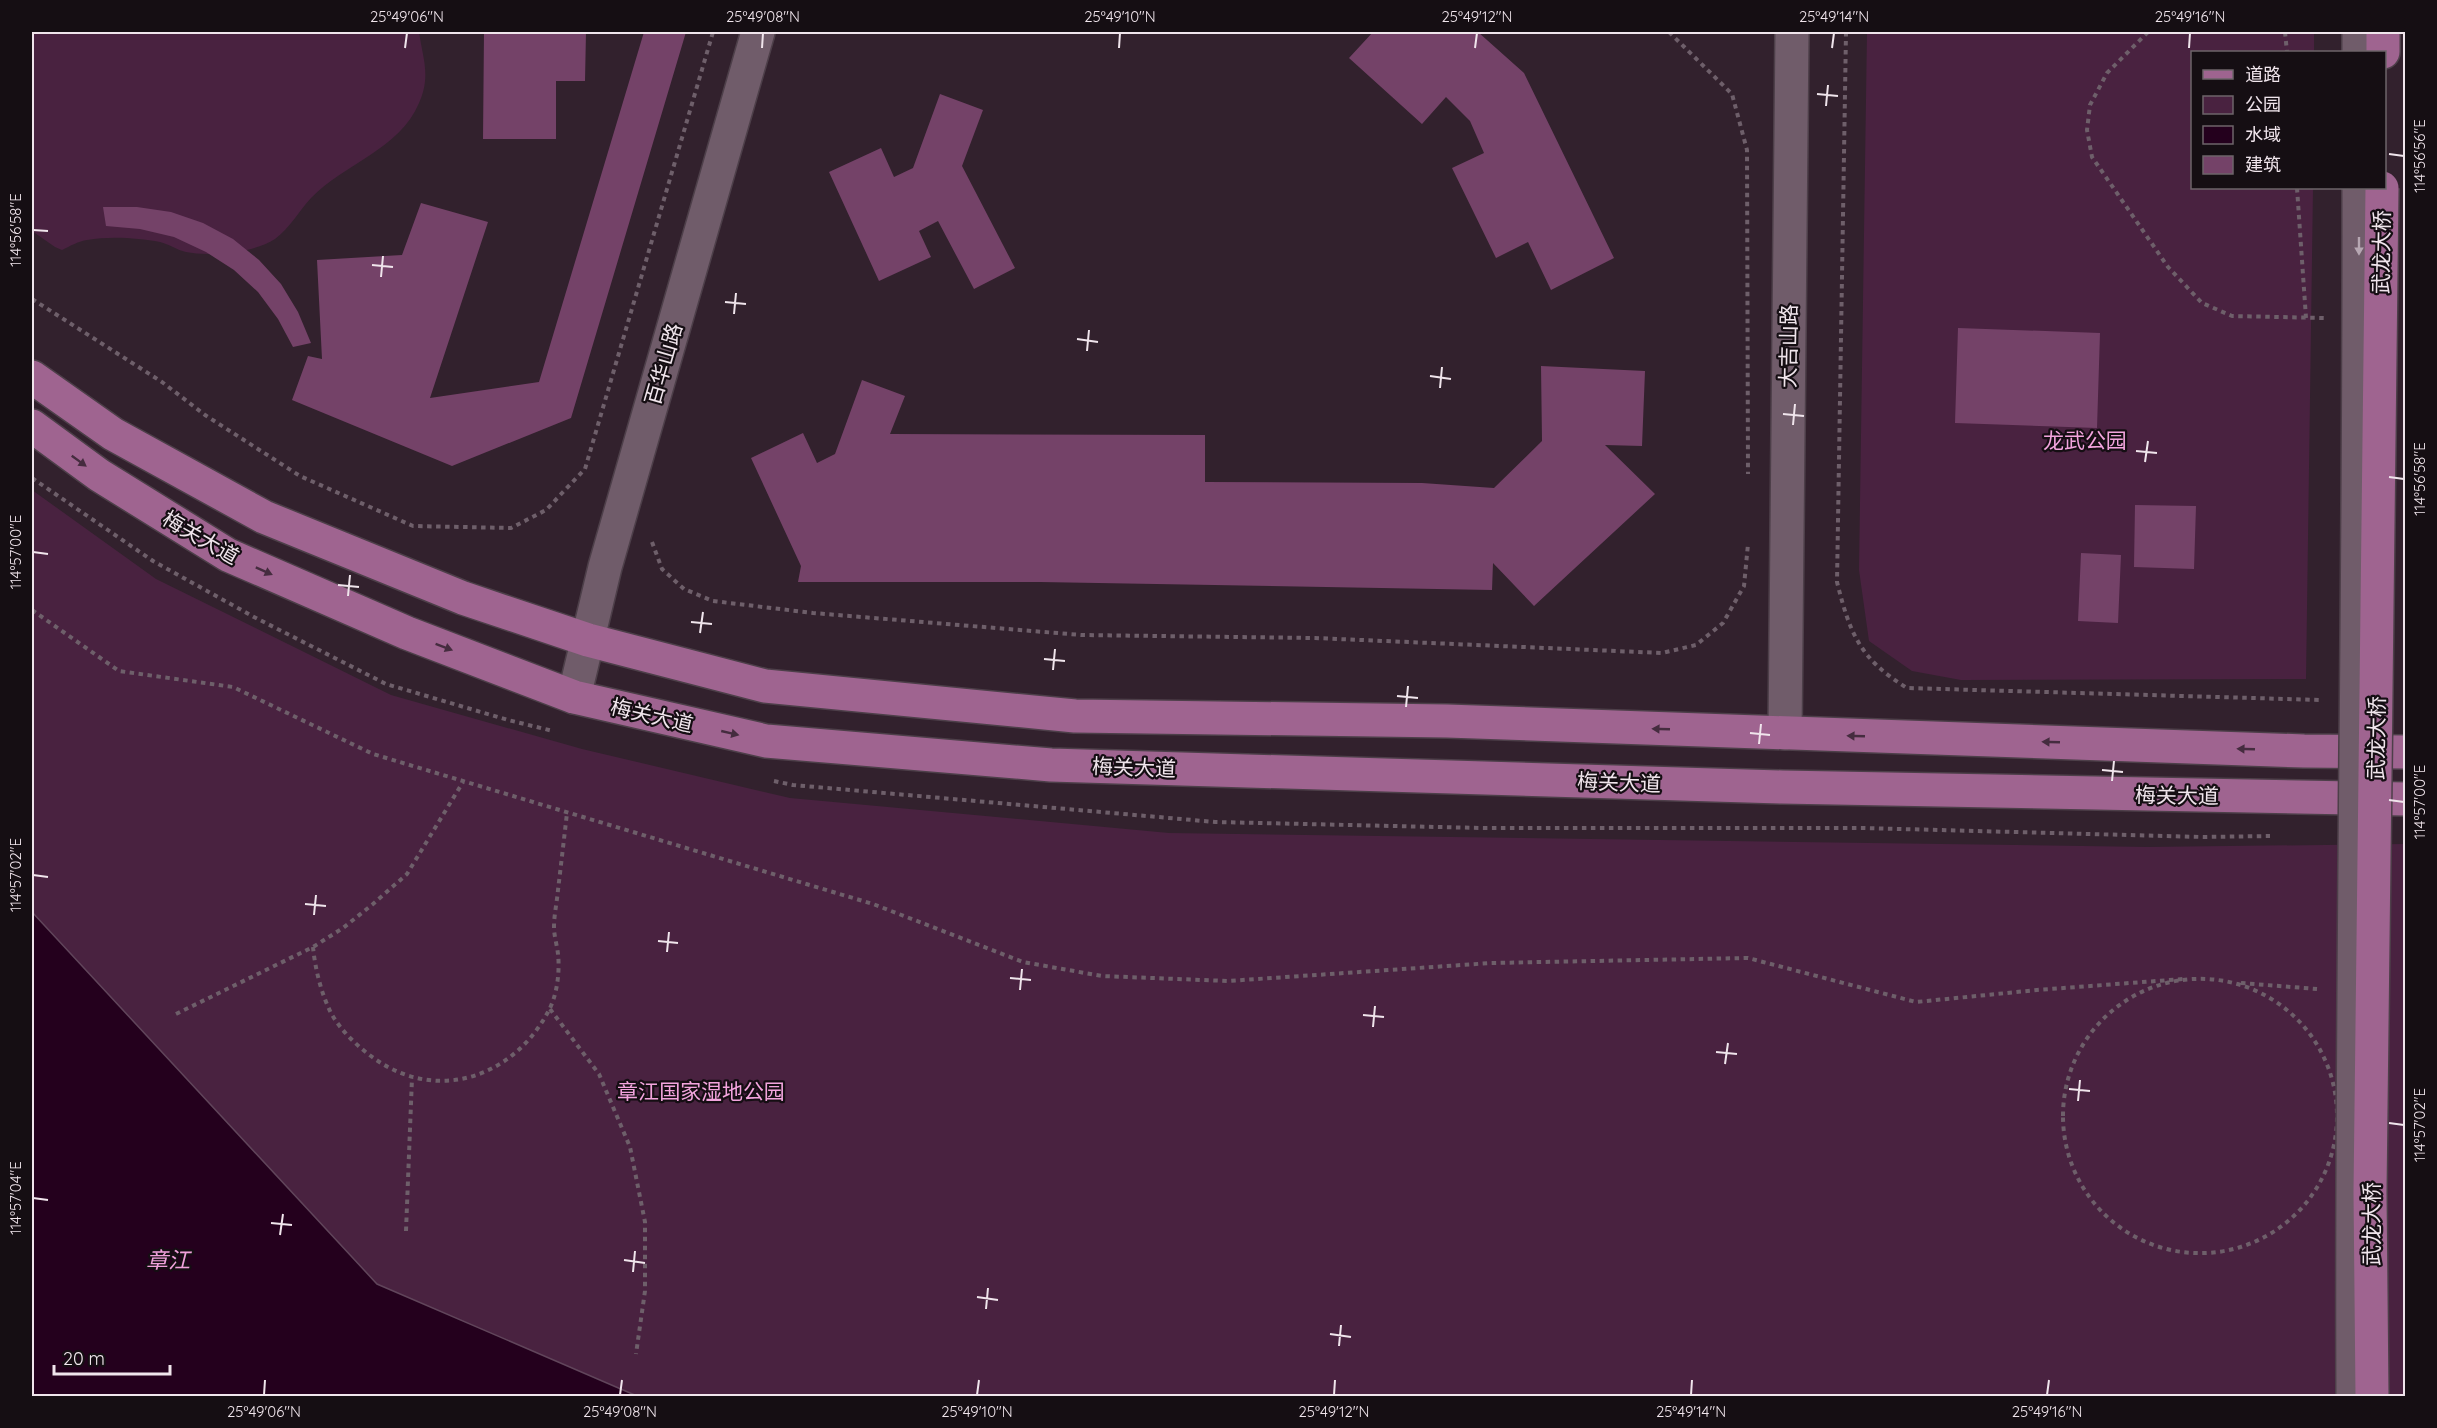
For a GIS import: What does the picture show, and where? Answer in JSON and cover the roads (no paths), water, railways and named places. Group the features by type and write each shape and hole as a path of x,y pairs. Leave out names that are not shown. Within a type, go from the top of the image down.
{"main road":[{"path":"2383,32 2383,51"},
{"name":"武龙大桥","path":"2372,1396 2370,1192 2382,189"},
{"path":"32,377 113,434 264,517 463,598 588,640 765,686 1075,716 1435,721 2304,751 2406,752"},
{"name":"梅关大道","path":"32,426 99,475 228,555 407,633 574,697 766,741 1051,765 1770,787 2406,800"}],"street":[{"name":"百华山路","path":"574,697 605,567 758,32"},
{"path":"2359,32 2359,51"},
{"name":"大吉山路","path":"1785,733 1788,33"},
{"path":"2353,1396 2352,1196 2360,471 2359,189"}],"water":[{"name":"章江","path":"32,912 377,1284 637,1396 32,1396"}],"park label":[{"name":"龙武公园","path":"2085,440"},
{"name":"章江国家湿地公园","path":"701,1091"}]}
